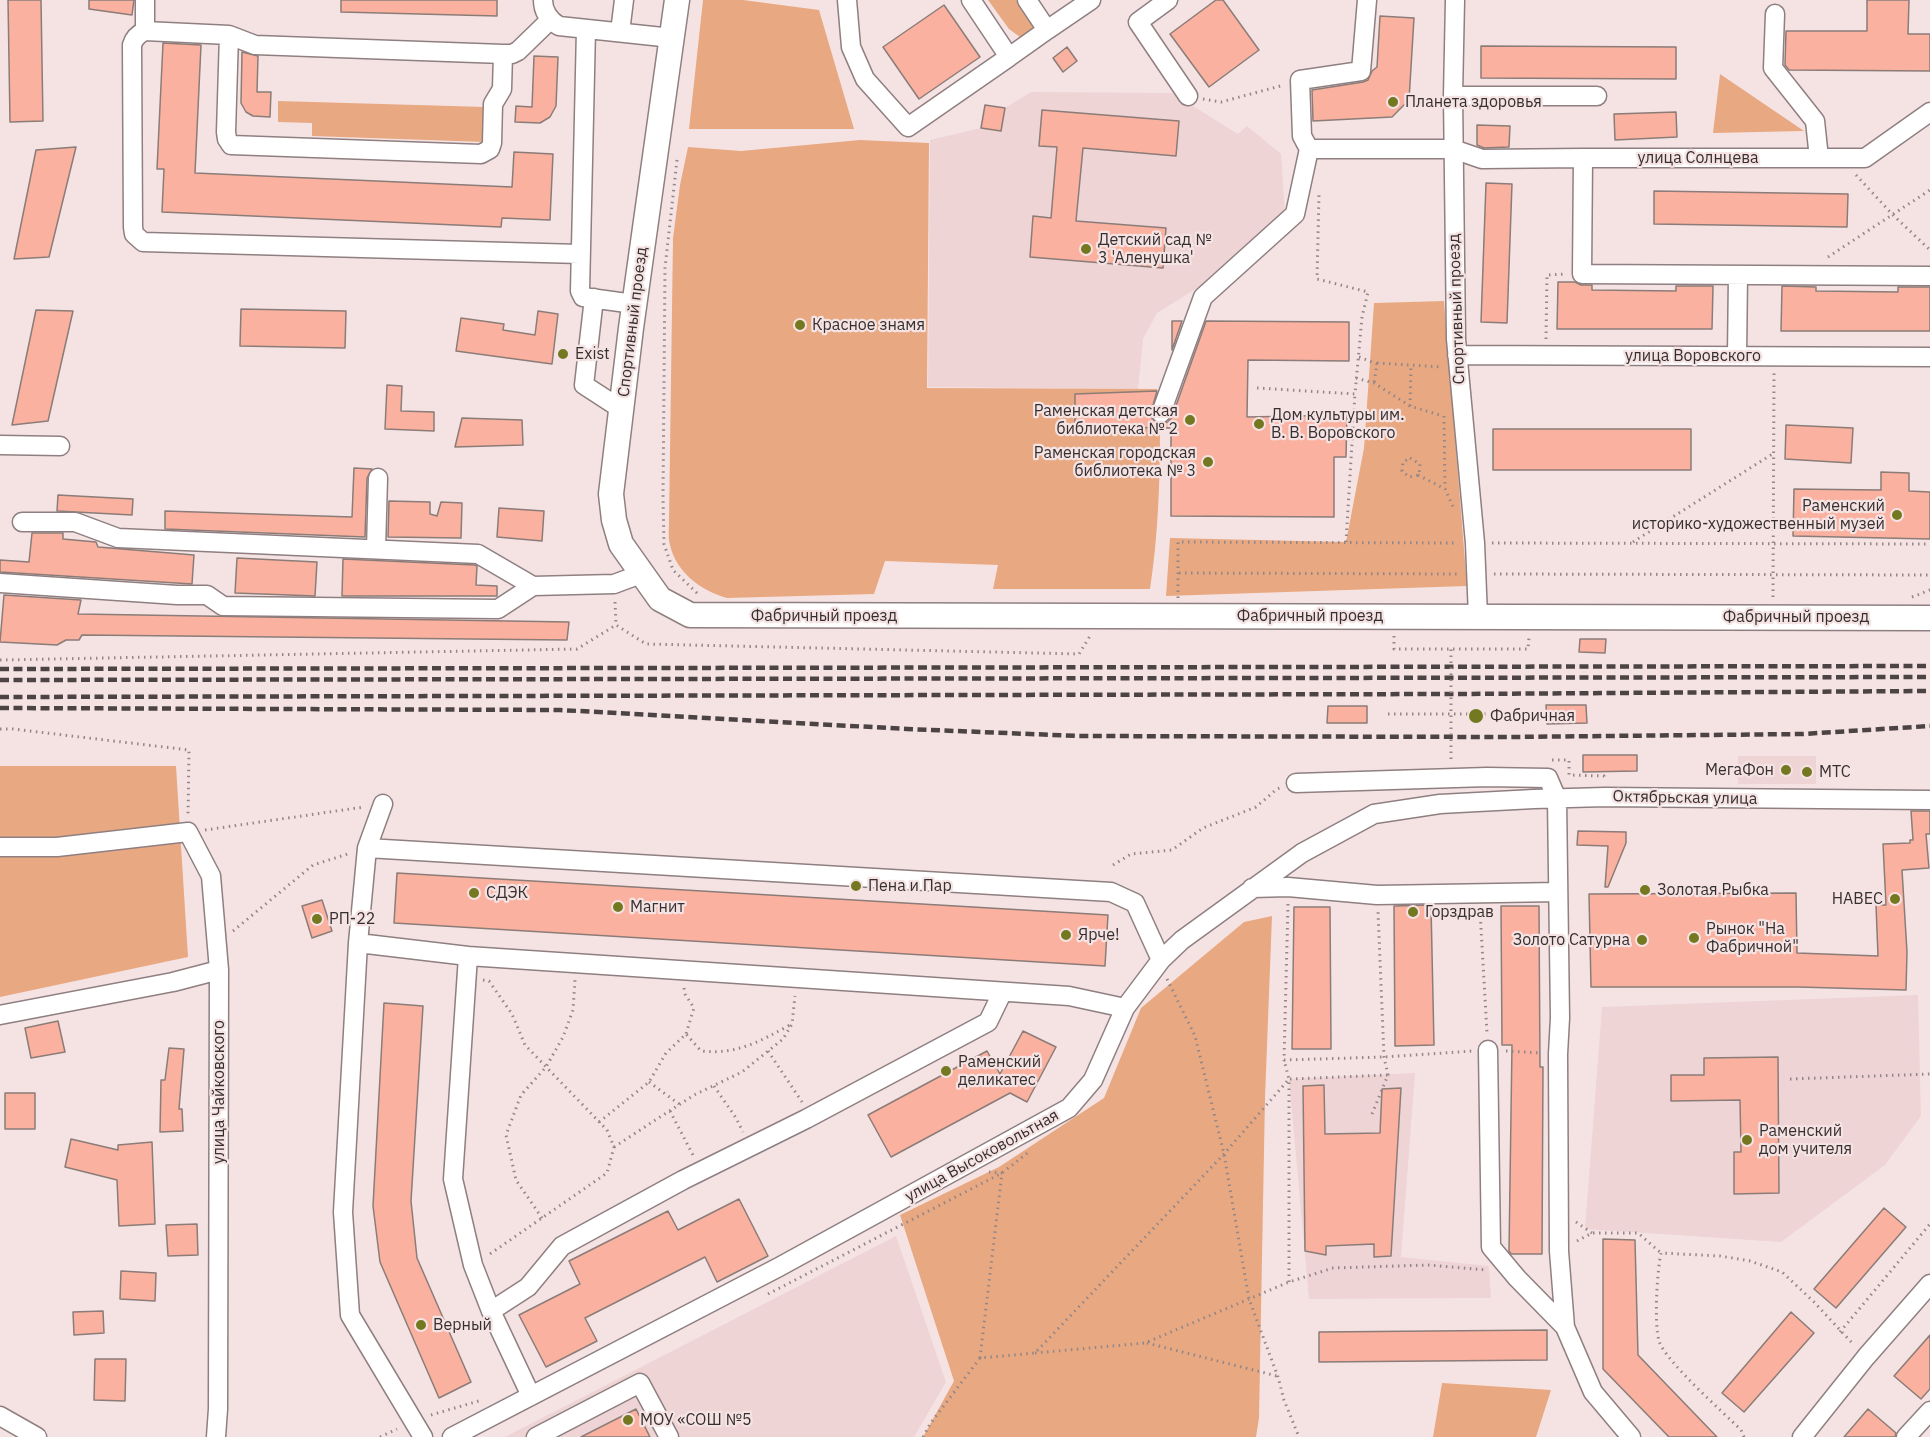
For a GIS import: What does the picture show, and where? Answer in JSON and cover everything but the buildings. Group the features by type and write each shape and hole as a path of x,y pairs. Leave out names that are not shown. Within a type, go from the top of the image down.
{"main road":[{"name":"Спортивный проезд","path":"678,0 634,304 611,494 614,520 621,544 641,574 660,598 695,605"},
{"name":"Фабричный проезд","path":"695,605 1106,616 1930,618"}],"street":[{"path":"145,0 145,31"},
{"path":"543,0 549,20 559,26 672,38"},
{"path":"620,32 624,0"},
{"path":"847,0 851,47 865,79 908,127 1091,0"},
{"path":"970,0 1009,57"},
{"path":"1027,0 1047,30"},
{"path":"1168,0 1137,22 1188,96"},
{"path":"1161,413 1203,297 1295,213 1309,149 1302,136 1300,80 1361,70 1367,0"},
{"name":"Спортивный проезд","path":"1455,0 1452,361 1475,543 1478,617"},
{"path":"1775,14 1773,68 1815,121 1819,158"},
{"path":"549,20 518,51 512,54 255,45 229,35 145,31 133,40 132,45 133,227 134,234 143,242 580,254"},
{"path":"586,29 580,294 583,297 634,304"},
{"path":"229,35 225,132 231,145 239,146 485,153 490,149 492,143 493,104 502,88 503,54"},
{"path":"1453,96 1597,96"},
{"name":"улица Солнцева","path":"1309,149 1454,149 1482,159 1865,158 1930,112"},
{"path":"1583,158 1582,274 1930,276"},
{"path":"1737,356 1738,275"},
{"path":"594,298 584,385 621,409"},
{"name":"улица Воровского","path":"1452,361 1546,356 1930,357"},
{"path":"0,445 60,446"},
{"path":"376,549 378,478"},
{"path":"22,522 75,522 118,538 478,554 533,586 614,584 641,574"},
{"path":"0,583 177,596 207,595 223,606 486,609 498,609 533,586"},
{"path":"1296,783 1524,776 1548,778 1557,799 1560,1018 1558,1054 1559,1251 1565,1327 1593,1392 1631,1437"},
{"name":"Октябрьская улица","path":"1440,804 1605,797 1930,800"},
{"path":"383,804 367,848 358,943 343,1212 350,1315 423,1437"},
{"name":"улица Высоковольтная","path":"452,1437 779,1267 1068,1108 1093,1080 1125,1008 1161,960 1182,940 1302,854 1374,814 1440,804"},
{"path":"0,847 57,847 188,832"},
{"name":"улица Чайковского","path":"188,832 211,876 219,970 218,1409 216,1437"},
{"path":"367,848 1111,892 1136,903 1161,960"},
{"path":"1252,888 1288,887 1377,895 1558,892"},
{"path":"358,943 468,956 1069,996 1125,1008"},
{"path":"468,956 453,1179 473,1265 491,1311 531,1396"},
{"path":"0,1016 173,982 219,970"},
{"path":"491,1311 528,1287 562,1246 988,1022 1002,993"},
{"path":"1488,1050 1491,1247 1565,1327"},
{"path":"1802,1437 1866,1357 1930,1284"},
{"path":"536,1437 640,1383 669,1437"},
{"path":"1906,1437 1930,1411"},
{"path":"0,1416 36,1437"}],"path":[{"path":"1188,96 1221,102 1300,80"},
{"path":"678,151 665,268 664,544 673,570 695,605"},
{"path":"1841,158 1892,214 1930,250"},
{"path":"1319,189 1317,279 1368,292 1362,317 1356,378 1346,543"},
{"path":"1801,275 1930,190"},
{"path":"1546,356 1547,275 1582,274"},
{"path":"1773,617 1774,356"},
{"path":"1359,357 1377,363 1411,365 1452,361"},
{"path":"1374,383 1377,363"},
{"path":"1410,406 1411,365"},
{"path":"1356,378 1374,383 1410,406 1443,416"},
{"path":"1257,388 1355,393"},
{"path":"1443,416 1452,409"},
{"path":"1443,416 1445,488 1453,508 1461,514"},
{"path":"1632,543 1774,453"},
{"path":"1418,475 1420,464 1410,458 1403,462 1402,471 1409,477 1418,475 1445,488"},
{"path":"1894,538 1894,544"},
{"path":"1178,605 1178,542 1930,544"},
{"path":"1178,573 1930,575"},
{"path":"614,584 616,625"},
{"path":"1904,600 1930,590"},
{"path":"616,625 646,644 1079,654 1106,616"},
{"path":"0,660 578,649 616,625"},
{"path":"1394,649 1528,649 1528,634"},
{"path":"1451,649 1451,759"},
{"path":"1388,714 1524,714"},
{"path":"0,729 189,750 188,832 383,804"},
{"path":"1550,760 1569,760 1569,775 1604,776 1605,797"},
{"path":"1113,865 1131,854 1173,850 1203,828 1256,807 1277,789 1296,783"},
{"path":"217,943 314,865 367,848"},
{"path":"1288,887 1284,1060 1289,1079 1290,1282"},
{"path":"1479,894 1488,1050"},
{"path":"1372,1114 1388,1075 1384,1057 1377,895"},
{"path":"1161,960 1167,978 1195,1036 1224,1154 1249,1299 1299,1437"},
{"path":"542,1218 516,1180 506,1135 521,1095 546,1067 563,1037 573,1010 575,963"},
{"path":"598,1122 649,1082 666,1053 686,1034 694,1008 685,994 680,970"},
{"path":"466,977 489,981 512,1014 525,1045 607,1130 614,1147 607,1173 473,1265"},
{"path":"614,1147 679,1104 742,1072 783,1039 792,1024 797,978"},
{"path":"686,1034 701,1051 718,1053 752,1045 792,1024"},
{"path":"768,1051 810,1117"},
{"path":"1284,1060 1384,1057"},
{"path":"1790,1079 1930,1074"},
{"path":"1035,1353 1224,1154 1289,1079 1388,1075"},
{"path":"649,1082 679,1104"},
{"path":"714,1086 736,1118 750,1147"},
{"path":"670,1111 702,1171"},
{"path":"923,1437 980,1358 1002,1173 956,1171"},
{"path":"1840,1332 1930,1224"},
{"path":"1559,1251 1592,1233 1638,1233 1661,1253 1720,1256 1750,1261 1782,1272 1866,1357"},
{"path":"1661,1253 1658,1310 1659,1339 1663,1348 1679,1368 1741,1430 1744,1437"},
{"path":"980,1358 1145,1343 1290,1282 1333,1268 1428,1265 1513,1272"},
{"path":"1145,1343 1278,1377"}],"shaded area":[{"path":"703,0 743,0 819,10 854,129 689,129"},
{"path":"988,0 1016,0 1031,20 1034,33 1024,40 1009,29"},
{"path":"1720,74 1804,131 1713,133"},
{"name":"Детский сад № 3 'Аленушка'","path":"1031,92 1172,93 1238,134 1247,126 1281,154 1285,213 1202,285 1157,313 1143,339 1138,389 928,387 930,140 981,128 985,105 1005,108"},
{"path":"278,101 486,107 484,142 312,136 312,123 278,122"},
{"name":"Красное знамя","path":"860,140 929,143 927,388 1157,389 1154,430 1160,430 1159,490 1150,589 993,589 998,565 885,561 874,594 727,598 699,585 678,564 670,545 669,533 673,238 688,147 741,151"},
{"path":"1444,301 1467,586 1166,596 1170,538 1346,542 1364,448 1374,303"},
{"path":"1738,756 1816,756 1816,784 1738,784"},
{"path":"0,766 176,766 188,957 0,997"},
{"path":"1272,916 1265,1098 1259,1418 1256,1437 923,1437 954,1381 900,1215 999,1167 1104,1098 1141,1008 1244,922"},
{"name":"Раменский дом учителя","path":"1918,995 1921,1116 1885,1165 1781,1242 1585,1229 1602,1007"},
{"path":"1415,1073 1401,1257 1489,1266 1491,1298 1309,1299 1289,1079"},
{"path":"896,1236 946,1382 914,1437 505,1437"},
{"path":"1442,1383 1551,1390 1536,1437 1433,1437"}],"railway":[{"path":"0,669 1930,666"},
{"path":"0,680 1930,677"},
{"path":"0,697 1930,691"},
{"path":"0,708 560,710 1079,736 1509,737 1803,734 1930,726"}],"place":[{"name":"Планета здоровья","path":"1393,102"},
{"name":"Детский сад № 3 'Аленушка'","path":"1086,249"},
{"name":"Красное знамя","path":"800,325"},
{"name":"Exist","path":"563,354"},
{"name":"Раменская детская библиотека № 2","path":"1190,420"},
{"name":"Дом культуры им. В. В. Воровского","path":"1259,424"},
{"name":"Раменская городская библиотека № 3","path":"1208,462"},
{"name":"Раменский историко-художественный музей","path":"1897,515"},
{"name":"Фабричная","path":"1476,716"},
{"name":"МегаФон","path":"1786,770"},
{"name":"МТС","path":"1807,772"},
{"name":"Пена и Пар","path":"856,886"},
{"name":"Золотая Рыбка","path":"1645,890"},
{"name":"СДЭК","path":"474,893"},
{"name":"НАВЕС","path":"1895,899"},
{"name":"Магнит","path":"618,907"},
{"name":"Горздрав","path":"1413,912"},
{"name":"РП-22","path":"317,919"},
{"name":"Ярче!","path":"1066,935"},
{"name":"Рынок \"На Фабричной\"","path":"1694,938"},
{"name":"Золото Сатурна","path":"1642,940"},
{"name":"Раменский деликатес","path":"946,1071"},
{"name":"Раменский дом учителя","path":"1747,1140"},
{"name":"Верный","path":"421,1325"},
{"name":"МОУ «СОШ №5","path":"628,1420"}]}
